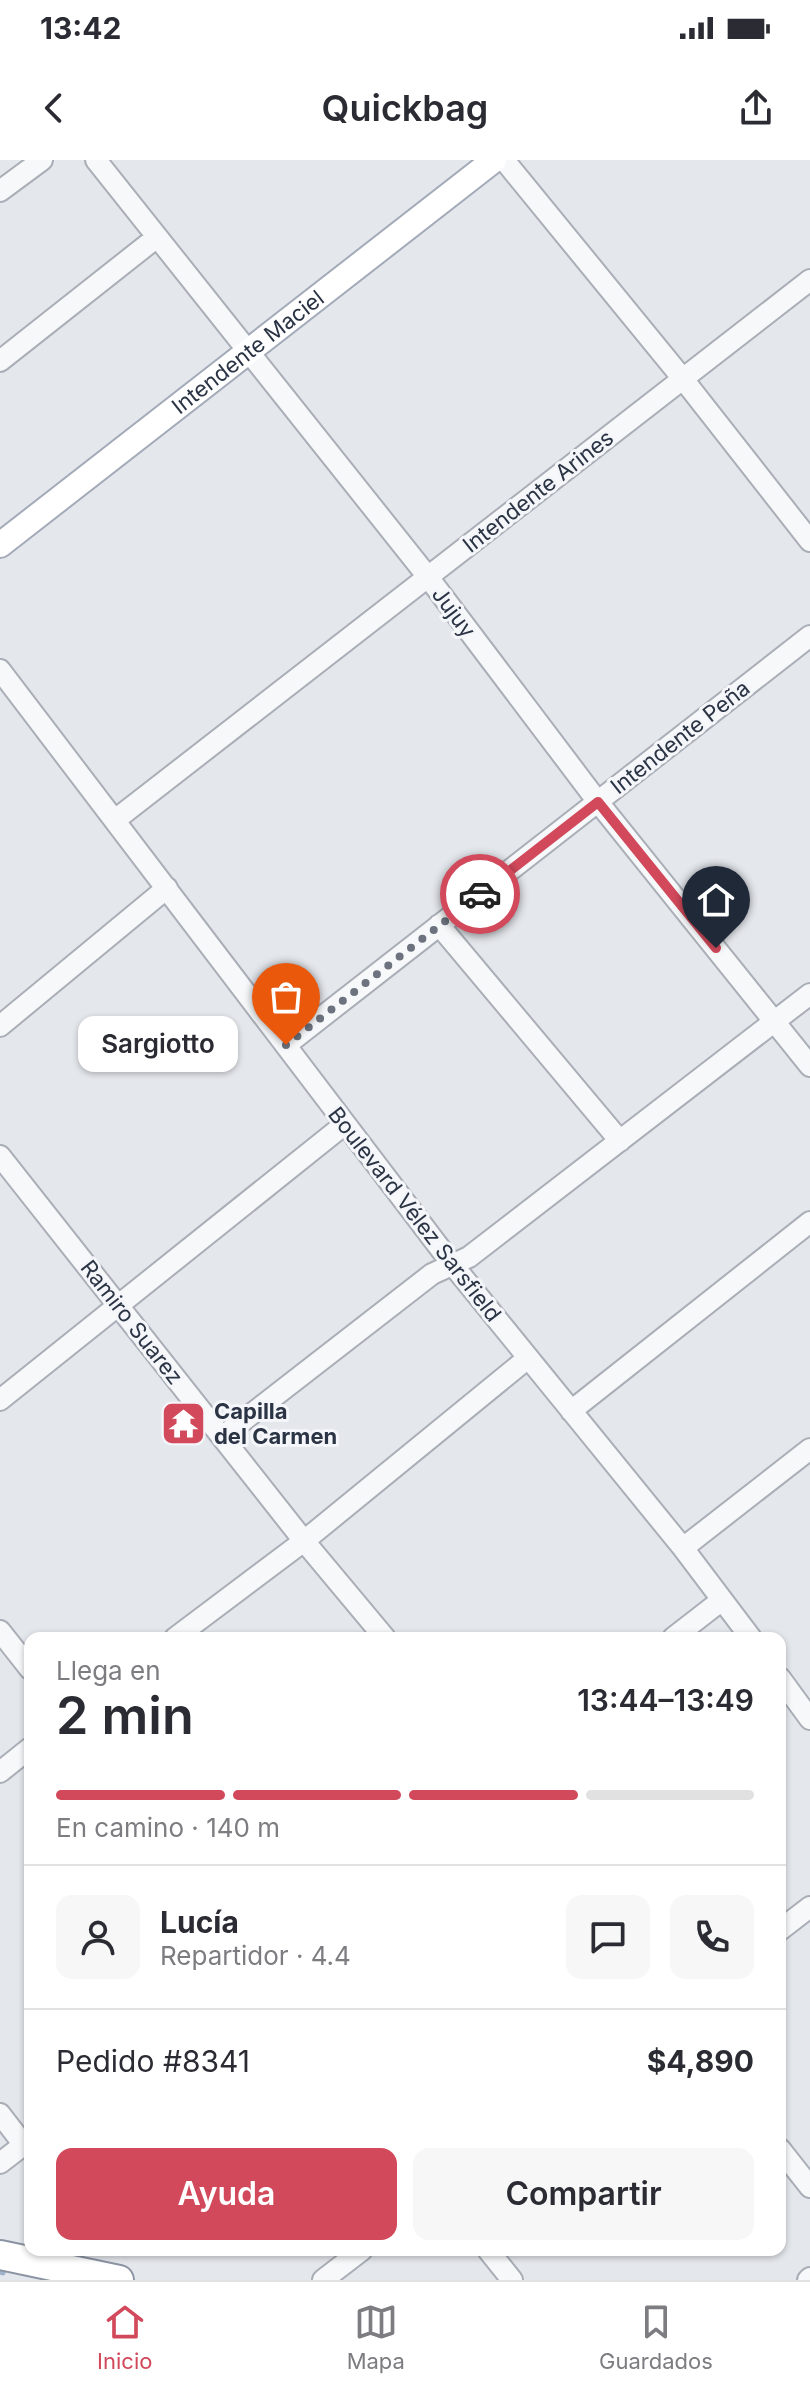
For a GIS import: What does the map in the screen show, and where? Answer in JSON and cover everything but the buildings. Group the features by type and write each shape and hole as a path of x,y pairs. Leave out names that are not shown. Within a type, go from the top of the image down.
{"highway":[{"path":"10,2257 119,2280"}],"main road":[{"name":"Intendente Maciel","path":"0,545 494,160"}],"street":[{"path":"0,191 42,160"},
{"name":"Jujuy","path":"96,160 428,577 598,802 810,1066"},
{"path":"504,160 683,379 810,541"},
{"path":"0,361 157,237"},
{"name":"Intendente Arines","path":"115,820 810,280"},
{"name":"Intendente Peña","path":"286,1045 810,636"},
{"name":"Boulevard Vélez Sarsfield","path":"0,670 452,1264 683,1548 746,1632"},
{"path":"0,1026 167,888"},
{"path":"439,925 620,1141"},
{"path":"222,1437 432,1274 469,1257 810,994"},
{"path":"0,1400 345,1124"},
{"name":"Ramiro Suarez","path":"0,1156 304,1541 380,1632"},
{"path":"571,1411 810,1222"},
{"path":"183,1632 304,1541 528,1358"},
{"path":"683,1548 810,1449"},
{"path":"681,1632 722,1600"},
{"path":"0,1631 24,1661"},
{"path":"786,1686 810,1719"},
{"path":"0,1772 24,1753"},
{"path":"786,1925 810,1907"},
{"path":"0,2114 24,2139"},
{"path":"0,2163 24,2144"},
{"path":"786,2157 810,2187"},
{"path":"323,2280 354,2256"},
{"path":"493,2256 512,2280"},
{"path":"10,2257 44,2280"}],"way so far":[{"path":"286,1045 480,894"}],"place":[{"name":"Sargiotto","path":"286,1045"},
{"name":"Capilla del Carmen","path":"183,1424"}],"route":[{"path":"480,894 598,802 716,948"}]}
